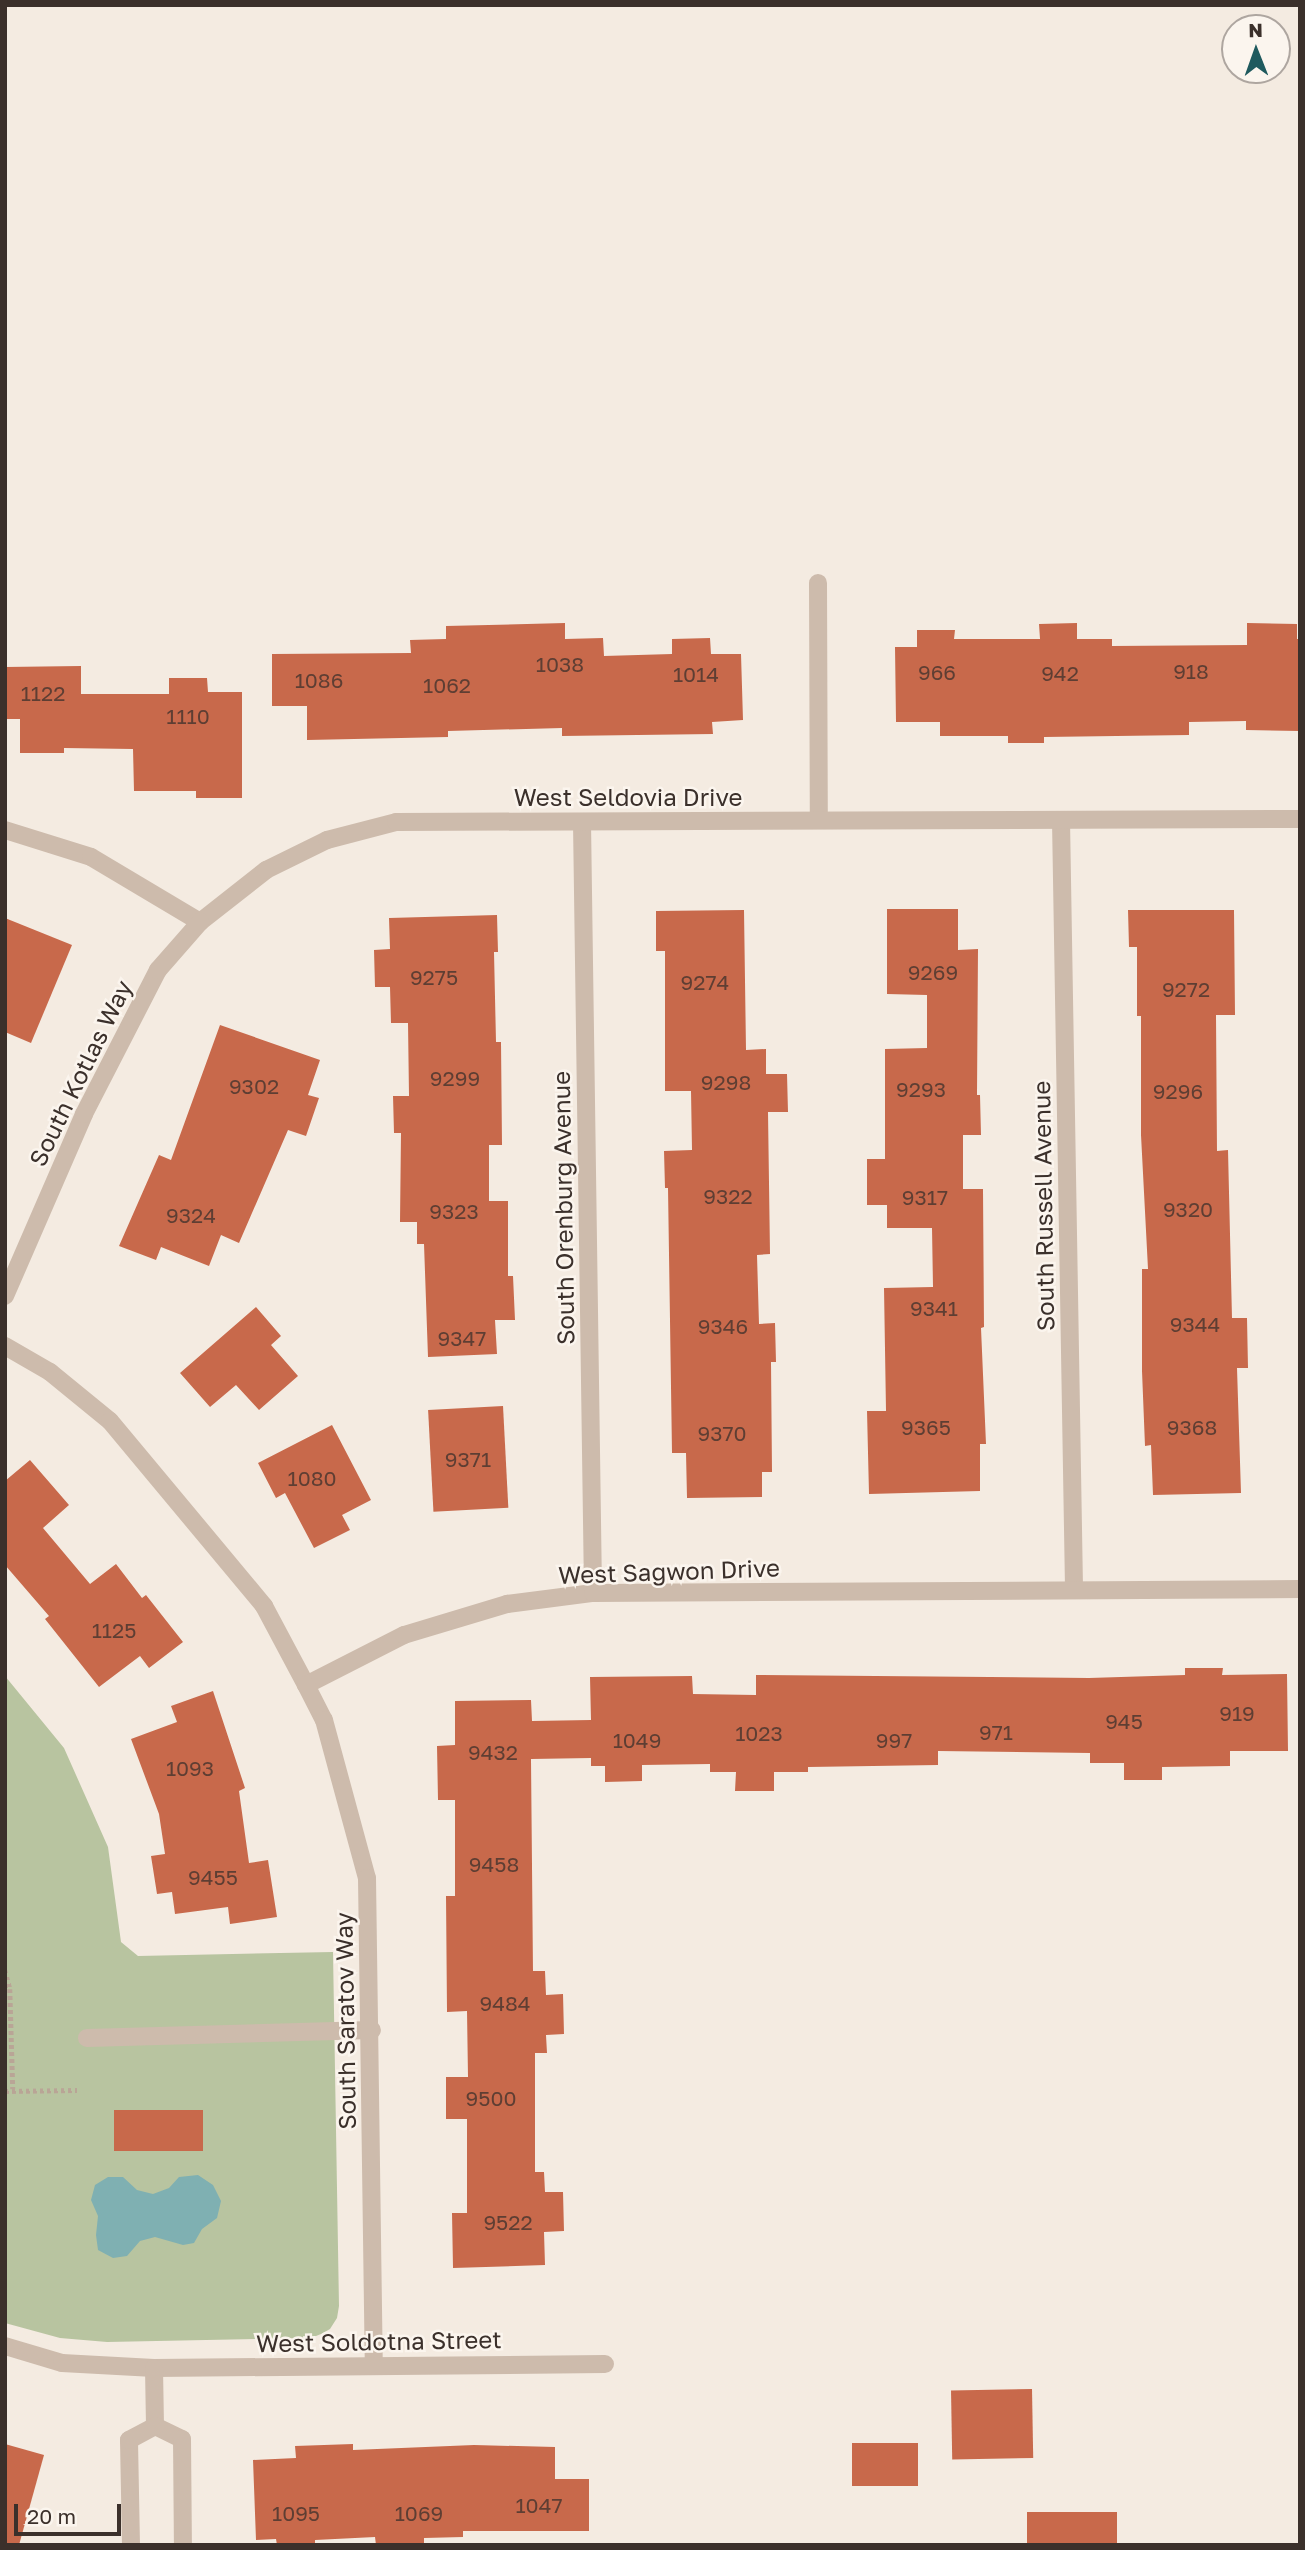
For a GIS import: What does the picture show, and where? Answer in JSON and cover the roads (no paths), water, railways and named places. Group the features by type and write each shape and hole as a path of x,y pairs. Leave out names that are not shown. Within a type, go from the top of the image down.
{"street":[{"path":"818,583 819,820"},
{"name":"West Seldovia Drive","path":"200,922 266,870 327,840 396,822 1300,819"},
{"name":"South Russell Avenue","path":"1060,820 1074,1590"},
{"name":"South Orenburg Avenue","path":"582,822 593,1593"},
{"path":"5,830 91,857 200,922"},
{"name":"South Kotlas Way","path":"5,1296 84,1114 158,970 200,922"},
{"path":"5,1346 50,1372 110,1421 264,1606 306,1685"},
{"name":"West Sagwon Drive","path":"306,1685 404,1635 507,1604 593,1593 1300,1589"},
{"name":"South Saratov Way","path":"306,1685 324,1720 367,1878 372,2030 373,2366"},
{"path":"87,2038 372,2030"},
{"name":"West Soldotna Street","path":"5,2346 62,2363 154,2368 605,2364"},
{"path":"154,2368 155,2426"},
{"path":"131,2545 129,2440 155,2426"},
{"path":"155,2426 182,2440 183,2545"}],"water":[{"path":"198,2175 213,2185 221,2201 217,2218 202,2229 194,2243 183,2245 155,2237 140,2241 127,2256 113,2258 98,2250 98,2216 91,2200 95,2185 108,2177 123,2177 137,2190 153,2194 169,2188 179,2177"}]}
